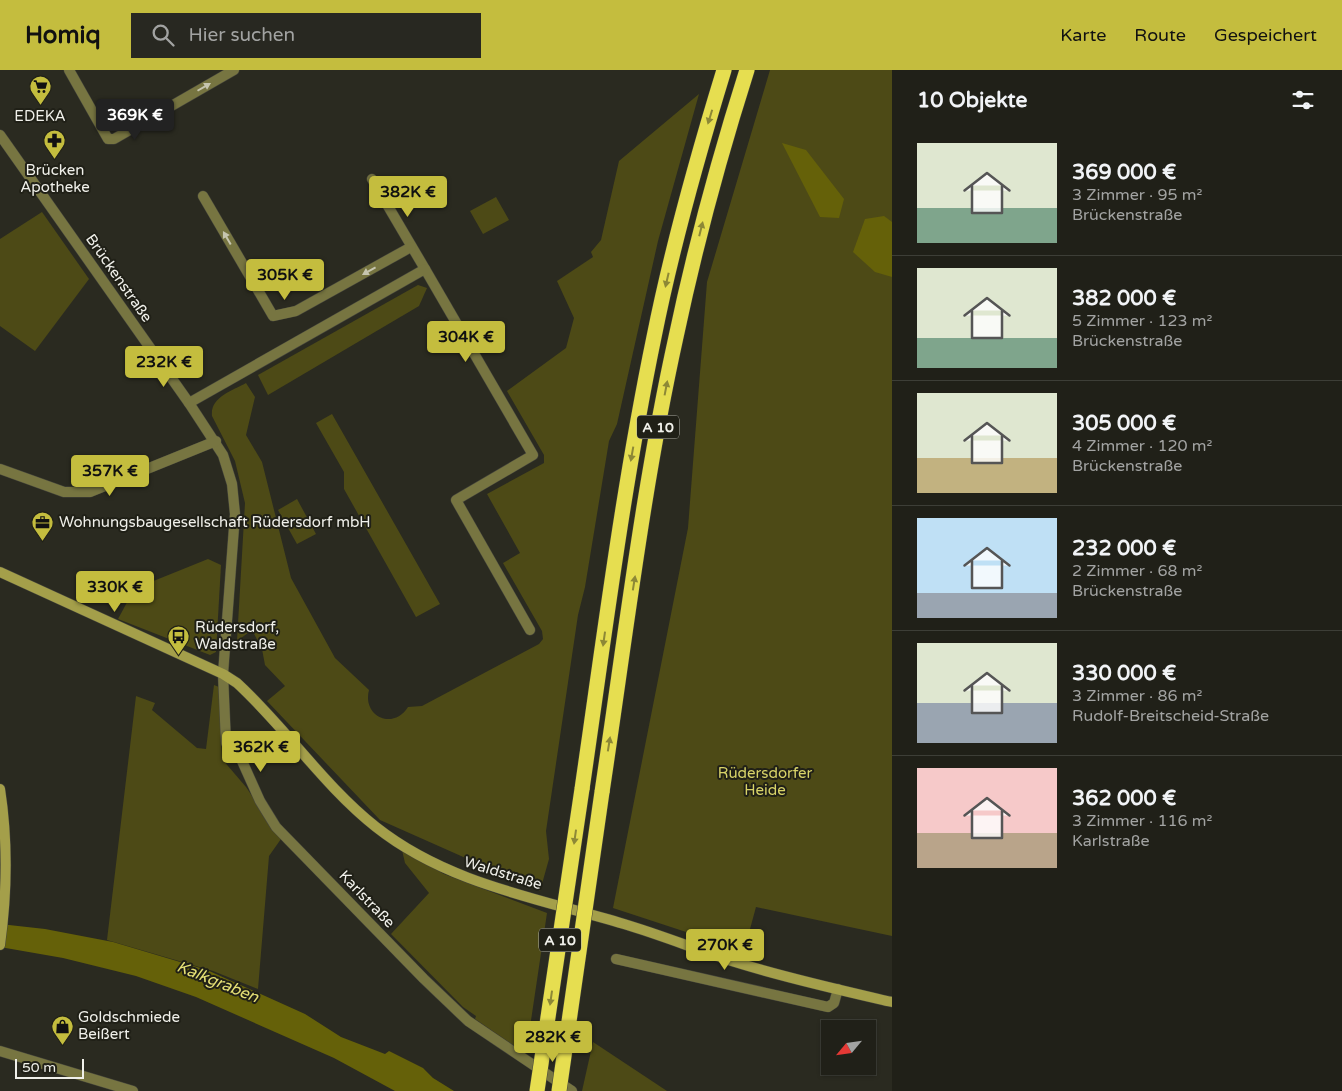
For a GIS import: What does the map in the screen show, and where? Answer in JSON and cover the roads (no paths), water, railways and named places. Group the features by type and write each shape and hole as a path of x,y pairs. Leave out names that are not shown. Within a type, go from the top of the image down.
{"highway":[{"name":"A 10","path":"537,1091 623,506 654,335 680,222 724,70"},
{"name":"A 10","path":"559,1091 644,511 675,338 702,224 747,70"}],"street":[{"path":"69,70 108,139 114,139 234,70"},
{"name":"Brückenstraße","path":"0,135 216,441 223,455 232,484 235,514 224,674"},
{"path":"372,179 533,455 456,500 530,630"},
{"path":"203,196 273,316 296,311 411,247"},
{"path":"189,403 425,269"},
{"path":"0,469 64,492 90,492 216,441"},
{"name":"Waldstraße","path":"0,572 224,674 249,694 349,803 376,827 426,860 478,883 623,924 735,962 892,1002"},
{"name":"Karlstraße","path":"224,674 226,743 238,752 260,801 276,827 468,1022 572,1091"},
{"path":"0,789 6,870 0,945"},
{"path":"616,958 828,1006 834,1003 838,989"},
{"path":"0,1051 133,1091"}],"water":[{"path":"782,143 806,150 844,199 839,218 820,217"},
{"path":"884,216 892,222 892,277 875,272 853,252 865,219"},
{"name":"Kalkgraben","path":"0,924 45,929 113,942 207,970 305,1014 341,1037 385,1054 389,1051 423,1068 433,1078 454,1091 395,1091 334,1058 196,997 136,976 63,958 0,947"}],"place":[{"name":"EDEKA","path":"40,106"},
{"name":"Brücken Apotheke","path":"55,160"},
{"name":"Wohnungsbaugesellschaft Rüdersdorf mbH","path":"43,541"},
{"name":"Rüdersdorf, Waldstraße","path":"179,655"},
{"name":"Goldschmiede Beißert","path":"62,1045"}],"park label":[{"name":"Rüdersdorfer Heide","path":"765,782"}]}
